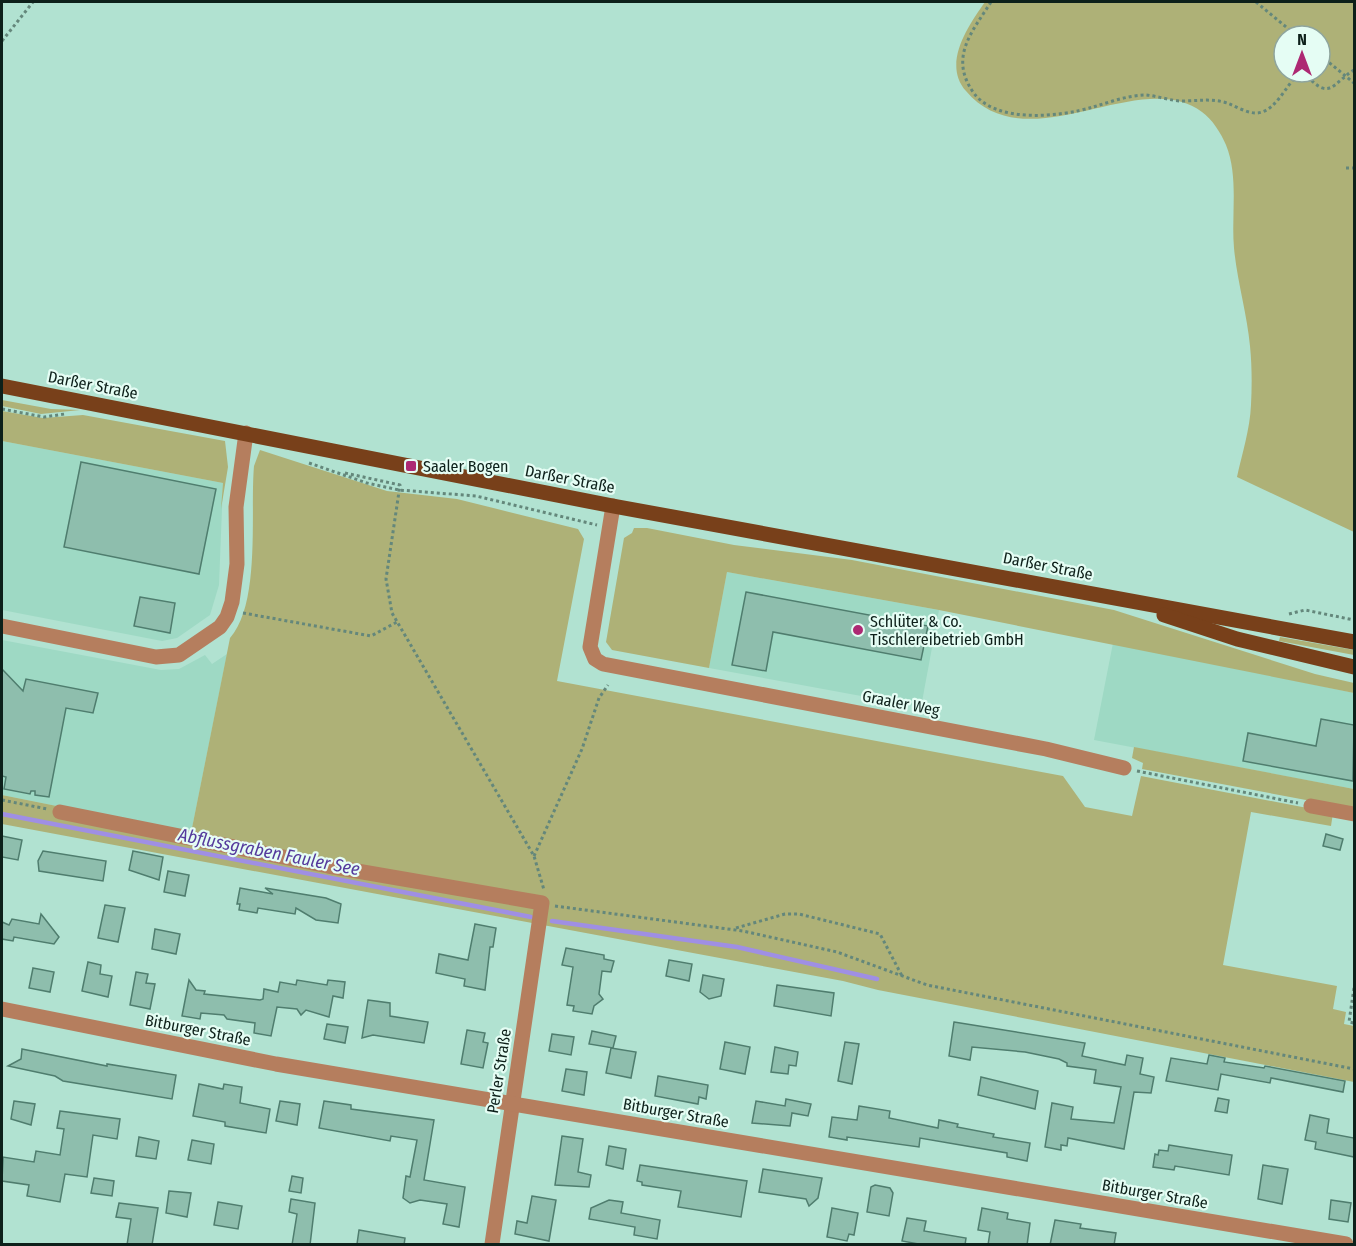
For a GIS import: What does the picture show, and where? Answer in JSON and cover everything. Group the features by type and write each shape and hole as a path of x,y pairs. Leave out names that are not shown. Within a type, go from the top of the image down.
{"main road":[{"name":"Darßer Straße","path":"2,386 613,506 1354,642"},
{"name":"Darßer Straße","path":"1098,594 1237,639 1354,667"}],"street":[{"path":"2,627 156,657 179,655 220,627 232,602 237,564 236,507 246,433"},
{"name":"Graaler Weg","path":"613,506 590,647 595,659 603,664 1046,749 1124,768"},
{"path":"1311,806 1354,814"},
{"path":"60,812 328,866 542,903"},
{"name":"Perler Straße","path":"492,1245 542,903"},
{"name":"Bitburger Straße","path":"2,1009 276,1064 1346,1245"}],"path":[{"path":"2,42 33,2"},
{"path":"991,2 968,41 961,66 966,81 975,95 984,105 999,112 1040,115 1091,108 1144,95 1181,101 1213,100 1252,113 1261,113 1270,108 1296,76 1307,76 1314,86 1321,89 1336,84 1354,70"},
{"path":"1256,2 1283,24"},
{"path":"1332,65 1354,83"},
{"path":"1346,168 1354,168"},
{"path":"2,409 44,417 71,414"},
{"path":"330,469 400,485 386,579 387,595 397,622 534,856 544,892 542,903 733,929 837,952 927,985 1354,1069"},
{"path":"399,490 476,496 562,518"},
{"path":"241,613 371,636 397,622"},
{"path":"534,856 553,819 564,784 582,749 599,698 608,685"},
{"path":"1124,768 1311,806"},
{"path":"2,800 60,812"},
{"path":"733,929 785,914 799,914 880,934 902,976"},
{"path":"1354,988 1349,1022 1354,1023"}],"shaded area":[{"path":"985,2 1354,2 1354,532 1237,477 1247,432 1252,391 1249,334 1234,248 1234,196 1230,157 1222,136 1209,118 1202,112 1176,101 1147,99 1051,117 1020,118 991,111 966,91 959,80 956,69 957,57 965,34"},
{"path":"2,400 51,409 80,410 41,414 2,406"},
{"path":"2,411 43,418 83,415 225,441 228,467 221,509 223,483 2,441"},
{"path":"2,441 223,483 219,585 210,615 177,638 162,641 2,610"},
{"path":"260,450 387,491 457,499 578,529 584,539 557,681 1063,776 1085,807 1132,816 1141,776 1333,813 1331,826 1251,812 1223,965 1337,986 1333,1009 1346,1012 1344,1024 1354,1026 1354,1082 878,990 843,981 2,824 2,795 191,833 230,638 240,622 246,603 252,556 254,466"},
{"path":"634,528 647,528 734,545 852,560 1114,610 1315,674 1354,683 1354,693 939,610 727,572 709,668 612,650 606,642 624,538 632,533"},
{"path":"727,572 939,610 921,707 709,668"},
{"path":"1280,637 1354,650 1354,655 1279,641"},
{"path":"2,640 161,670 179,669 205,655 212,664 227,654 191,833 2,795"},
{"path":"1113,643 1354,693 1354,789 1094,740"},
{"path":"1134,747 1354,789 1354,809 1142,769 1143,763 1132,758"}],"building":[{"path":"81,462 216,489 199,574 64,547"},
{"name":"Schlüter & Co. Tischlereibetrieb GmbH","path":"746,592 928,626 921,660 773,632 766,671 732,665"},
{"path":"140,597 175,603 170,633 134,626"},
{"path":"2,669 23,691 26,679 98,693 93,713 66,708 49,797 35,795 35,791 31,791 30,794 4,789 6,777 2,776"},
{"path":"1321,719 1354,725 1353,781 1243,761 1248,733 1316,746"},
{"path":"1326,834 1343,839 1340,850 1323,846"},
{"path":"2,836 22,840 18,860 2,857"},
{"path":"43,851 106,861 103,881 39,871 38,861"},
{"path":"133,851 163,857 159,880 129,870"},
{"path":"168,871 189,875 185,896 164,892"},
{"path":"240,888 273,894 265,888 326,898 341,904 338,923 316,920 296,908 295,914 258,908 257,913 239,910 240,904 237,904"},
{"path":"105,905 125,908 118,942 98,938"},
{"path":"41,914 59,937 54,944 14,937 13,941 2,939 2,922 9,925 12,919 39,924"},
{"path":"475,924 496,928 493,947 490,947 485,990 464,986 465,979 436,973 439,954 468,960"},
{"path":"155,929 180,934 176,954 152,949"},
{"path":"566,948 604,955 604,959 614,961 611,972 602,971 599,994 603,999 594,1006 592,1014 573,1011 574,1006 567,1005 573,967 562,965"},
{"path":"669,960 692,964 689,981 666,976"},
{"path":"88,962 101,965 100,974 112,976 108,997 82,991"},
{"path":"33,968 54,972 50,992 29,988"},
{"path":"136,972 148,974 146,983 155,984 150,1009 130,1005"},
{"path":"703,975 724,979 721,996 709,999 700,992"},
{"path":"189,980 196,990 205,991 204,994 260,1000 263,999 264,989 278,992 280,982 296,985 297,980 327,985 328,980 345,982 343,998 333,996 329,1017 306,1010 301,1015 297,1009 277,1007 271,1036 254,1033 255,1023 227,1019 224,1015 201,1013 200,1019 182,1016"},
{"path":"777,985 834,993 831,1016 774,1006"},
{"path":"368,1000 390,1003 390,1016 428,1022 424,1043 373,1035 362,1038"},
{"path":"954,1022 1085,1043 1082,1056 1125,1065 1127,1055 1143,1058 1140,1074 1154,1077 1151,1093 1134,1092 1124,1149 1068,1138 1067,1146 1061,1145 1061,1150 1045,1147 1052,1103 1073,1107 1071,1119 1114,1123 1121,1087 1094,1083 1096,1070 1067,1066 1067,1063 1059,1059 1025,1052 972,1047 970,1060 949,1056"},
{"path":"327,1024 348,1027 345,1043 324,1039"},
{"path":"467,1030 485,1033 483,1042 488,1043 483,1068 461,1064"},
{"path":"592,1031 616,1036 613,1048 589,1044"},
{"path":"552,1034 574,1037 571,1055 549,1051"},
{"path":"725,1042 750,1047 745,1074 720,1069"},
{"path":"845,1042 859,1044 852,1084 838,1081"},
{"path":"775,1047 798,1052 796,1066 789,1065 788,1074 771,1072"},
{"path":"611,1048 636,1052 631,1078 606,1073"},
{"path":"22,1049 107,1066 107,1064 176,1075 172,1099 63,1081 55,1076 8,1066 21,1059"},
{"path":"1209,1055 1225,1058 1224,1062 1264,1068 1265,1066 1345,1081 1343,1092 1271,1078 1270,1083 1221,1074 1218,1090 1166,1081 1171,1058 1207,1064"},
{"path":"566,1069 587,1072 584,1095 562,1091"},
{"path":"658,1076 708,1085 706,1099 699,1097 698,1104 655,1096"},
{"path":"981,1077 1038,1091 1035,1109 978,1095"},
{"path":"199,1084 223,1089 224,1084 242,1087 240,1103 270,1109 266,1133 225,1126 225,1122 193,1116"},
{"path":"1218,1098 1229,1100 1227,1113 1215,1111"},
{"path":"786,1099 811,1104 808,1116 792,1113 790,1126 752,1123 756,1101 785,1106"},
{"path":"14,1101 35,1104 31,1125 11,1119"},
{"path":"280,1101 300,1104 297,1125 276,1121"},
{"path":"324,1101 351,1105 351,1109 434,1120 424,1180 465,1187 459,1227 443,1224 447,1204 420,1200 410,1203 403,1198 406,1176 410,1177 417,1140 391,1136 390,1141 319,1128"},
{"path":"859,1106 890,1111 889,1118 938,1128 939,1120 958,1124 957,1127 994,1134 993,1137 1030,1143 1027,1161 1007,1157 1007,1153 920,1138 919,1147 847,1137 847,1140 829,1137 832,1117 857,1120"},
{"path":"60,1111 120,1119 117,1139 93,1135 87,1177 65,1174 60,1202 27,1196 29,1185 2,1181 3,1157 34,1162 36,1151 60,1155 64,1129 57,1128"},
{"path":"1310,1115 1329,1119 1327,1133 1354,1138 1354,1157 1315,1149 1316,1142 1305,1140"},
{"path":"562,1136 583,1139 578,1172 591,1175 589,1187 555,1185"},
{"path":"139,1137 159,1141 156,1159 136,1156"},
{"path":"192,1140 214,1144 211,1164 188,1160"},
{"path":"1169,1145 1232,1155 1229,1175 1175,1166 1174,1170 1153,1167 1155,1154 1158,1155 1159,1150 1168,1151"},
{"path":"609,1146 626,1149 623,1169 606,1165"},
{"path":"640,1165 747,1181 741,1217 678,1207 681,1191 642,1185 642,1182 637,1181"},
{"path":"1263,1165 1288,1169 1282,1204 1258,1199"},
{"path":"763,1169 822,1178 818,1198 809,1206 806,1199 759,1192"},
{"path":"292,1176 303,1178 301,1193 289,1191"},
{"path":"94,1178 114,1181 112,1196 91,1193"},
{"path":"875,1185 890,1188 893,1193 889,1216 867,1212 871,1187"},
{"path":"169,1191 191,1193 187,1217 166,1213"},
{"path":"532,1196 556,1200 549,1241 515,1234 517,1221 527,1223"},
{"path":"291,1199 315,1203 310,1245 292,1245 297,1214 289,1212"},
{"path":"609,1200 623,1202 621,1213 660,1220 657,1239 634,1235 635,1227 589,1219 591,1208"},
{"path":"1331,1200 1351,1203 1348,1222 1329,1219"},
{"path":"218,1202 242,1206 238,1229 214,1225"},
{"path":"119,1203 158,1208 152,1245 127,1245 131,1219 116,1217"},
{"path":"832,1208 858,1213 854,1235 849,1234 847,1241 827,1237"},
{"path":"982,1208 1008,1213 1007,1219 1030,1223 1027,1245 988,1245 990,1232 978,1230"},
{"path":"907,1218 926,1221 924,1231 966,1238 965,1245 924,1245 902,1241"},
{"path":"1055,1220 1081,1224 1080,1228 1116,1233 1114,1245 1050,1245"},
{"path":"359,1230 405,1238 404,1245 357,1244"}],"waterway":[{"name":"Abflussgraben Fauler See","path":"2,814 531,917"},
{"path":"552,921 737,947 877,979"}],"place":[{"name":"Saaler Bogen","path":"411,466"},
{"name":"Schlüter & Co. Tischlereibetrieb GmbH","path":"858,630"}]}
